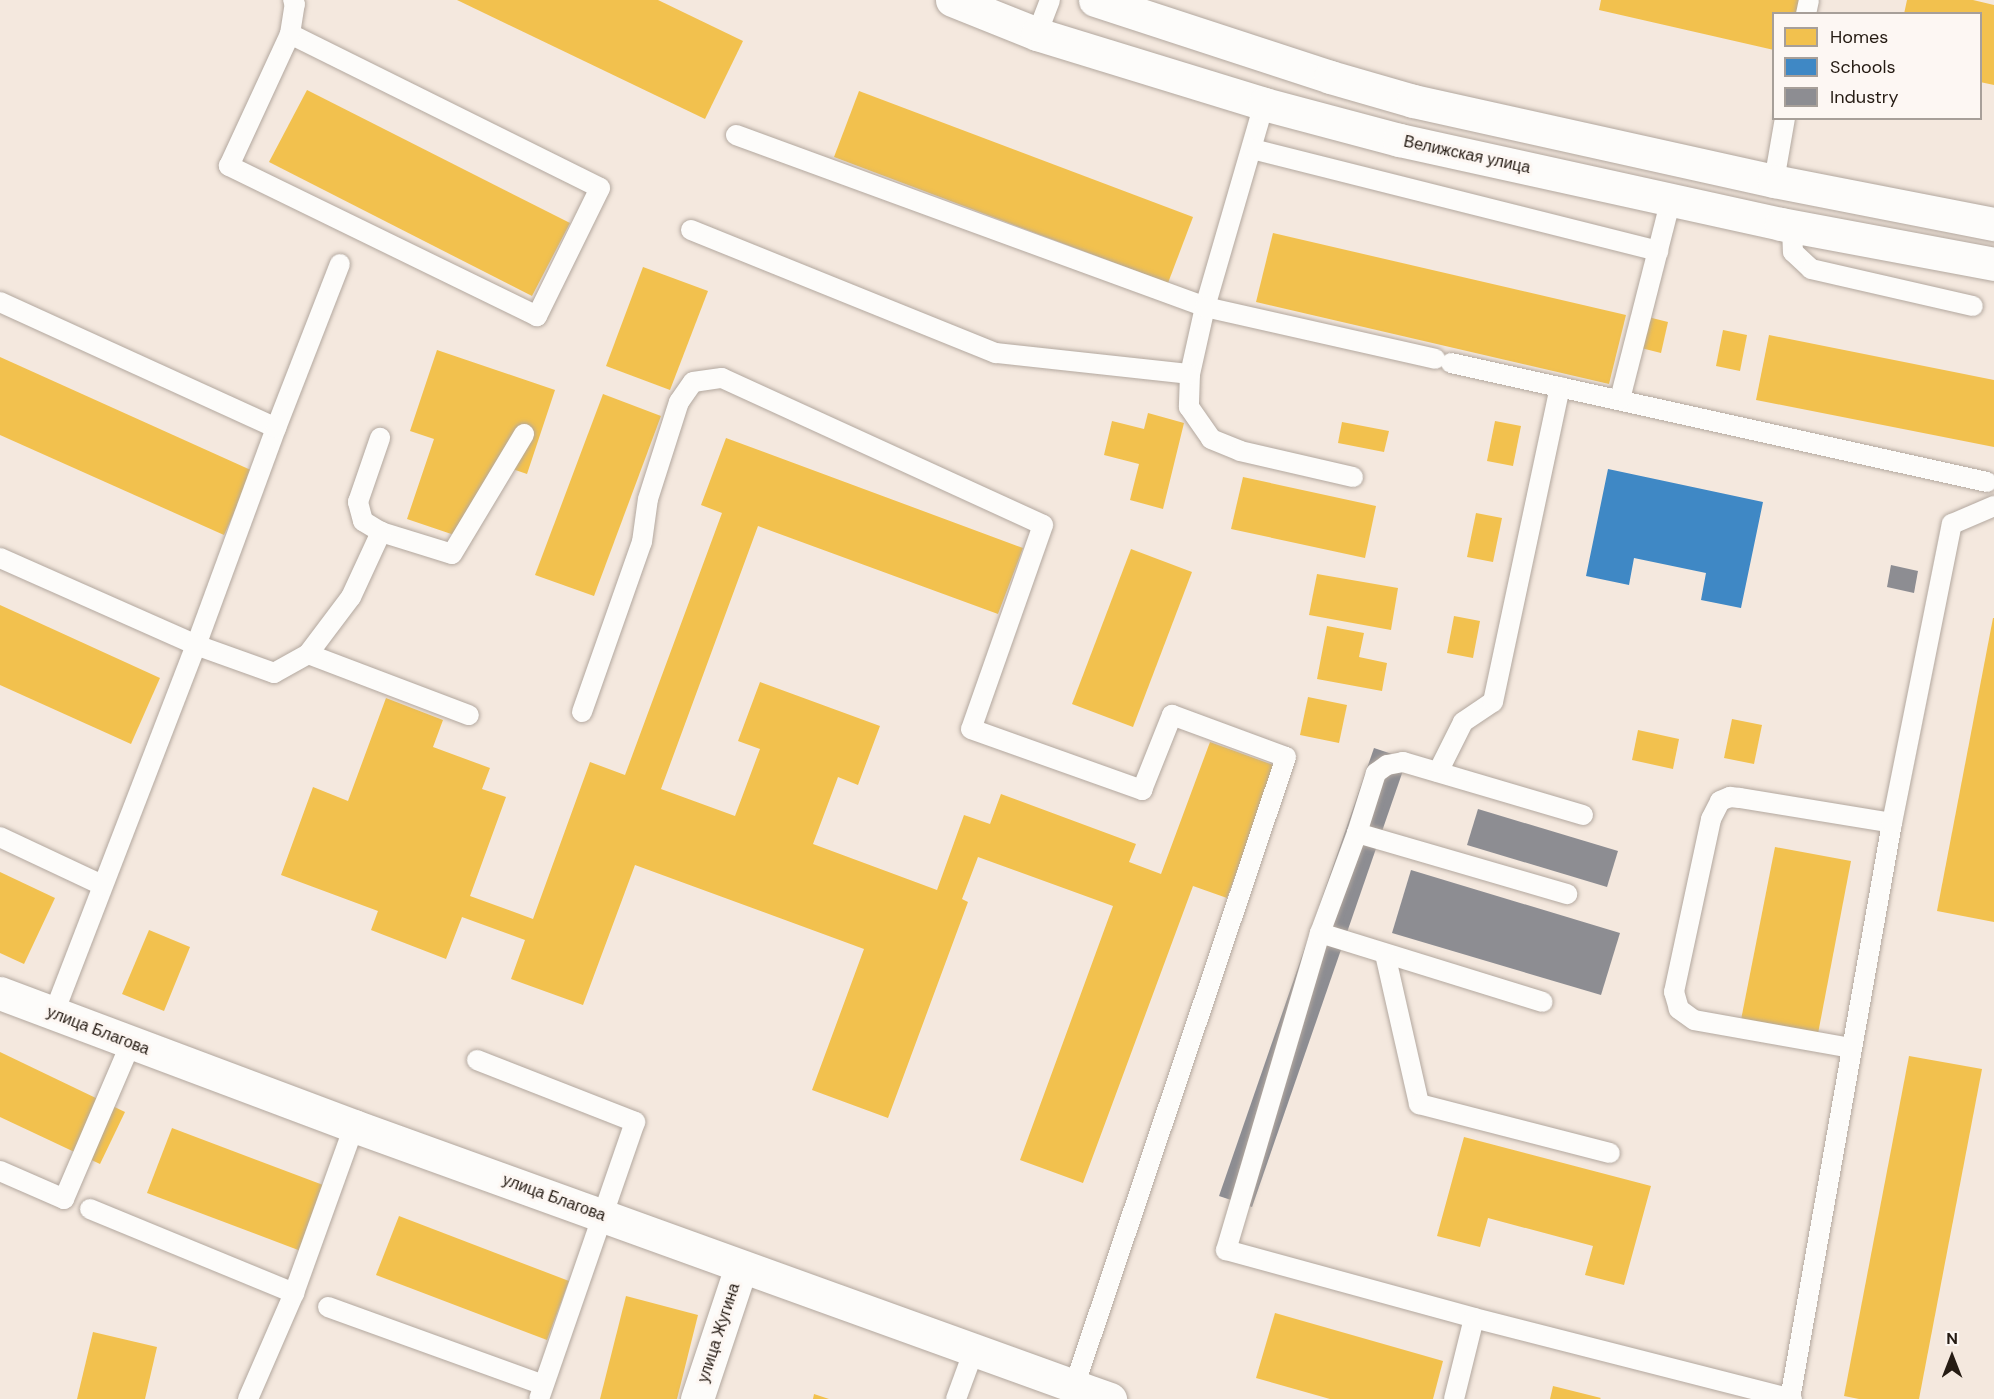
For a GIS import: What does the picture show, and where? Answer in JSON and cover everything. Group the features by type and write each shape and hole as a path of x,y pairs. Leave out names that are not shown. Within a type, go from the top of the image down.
{"main road":[{"name":"Велижская улица","path":"952,0 1037,34 1264,104 1399,140 1792,226 1994,264"},
{"path":"1095,0 1330,77 1413,101 1774,181 1994,224"},
{"name":"улица Благова","path":"0,993 53,1015 354,1126 1110,1399"},
{"name":"улица Жугина","path":"697,1399 741,1267"}],"lane":[{"path":"290,34 600,188 537,316 229,166 290,34 296,4 293,0"},
{"path":"1037,34 1050,0"},
{"path":"1264,104 1205,307 1190,374 1189,407 1211,439 1240,451 1353,477"},
{"path":"1774,181 1785,120"},
{"path":"736,135 1205,307 1987,482"},
{"path":"1251,149 1658,250"},
{"path":"1620,399 1671,200"},
{"path":"1792,226 1793,252 1811,268 1973,306"},
{"path":"691,230 996,353 1190,374"},
{"path":"53,1015 340,264"},
{"path":"0,302 276,428"},
{"path":"582,712 642,542 648,499 679,402 693,382 722,378 1043,525 971,729 1142,790 1172,715 1286,757 1074,1387"},
{"path":"1438,772 1463,722 1493,702 1560,387"},
{"path":"380,438 358,502 363,521 381,532 453,554 524,434"},
{"path":"1583,815 1403,762 1387,765 1376,773 1358,833 1320,933 1226,1250 1474,1318 1791,1399 1892,823 1952,524 1994,506"},
{"path":"0,558 196,645 237,662 274,673 308,654 351,597 381,532"},
{"path":"308,654 469,715"},
{"path":"1851,1048 1694,1020 1679,1009 1674,992 1710,819 1720,801 1730,797 1740,798 1892,823"},
{"path":"1358,833 1568,894"},
{"path":"0,837 102,885"},
{"path":"1320,933 1543,1002"},
{"path":"1385,954 1419,1104 1610,1153"},
{"path":"0,1171 64,1199 130,1043"},
{"path":"328,1307 541,1392 635,1122 477,1060"},
{"path":"248,1399 294,1293 354,1126"},
{"path":"90,1209 294,1293"},
{"path":"1454,1399 1474,1318"},
{"path":"956,1399 974,1350"}],"building: Homes":[{"path":"457,0 658,0 743,41 705,119"},
{"path":"1601,0 1803,0 1800,12 1772,12 1772,50 1599,10"},
{"path":"1907,0 1973,0 1994,5 1994,85 1982,82 1982,12 1904,12"},
{"path":"307,90 570,223 532,296 269,162"},
{"path":"859,91 1193,217 1168,283 834,157"},
{"path":"1273,233 1626,315 1609,384 1256,302"},
{"path":"643,267 708,291 670,390 606,366"},
{"path":"1648,317 1668,322 1661,353 1641,348"},
{"path":"1723,330 1747,335 1740,371 1716,366"},
{"path":"1769,335 1994,380 1994,447 1756,400"},
{"path":"437,350 555,390 527,474 498,464 472,541 407,519 434,439 410,431"},
{"path":"0,357 253,471 224,535 0,435"},
{"path":"603,394 661,416 594,596 535,575"},
{"path":"1148,413 1184,423 1163,509 1130,500 1139,464 1104,455 1112,421 1144,429"},
{"path":"1495,421 1521,426 1513,466 1487,461"},
{"path":"1342,422 1389,431 1384,452 1338,443"},
{"path":"726,438 1023,548 998,614 758,526 661,789 735,816 760,749 738,741 760,682 880,726 858,785 838,777 813,844 937,890 964,815 990,824 1001,794 1136,844 1129,862 1161,874 1210,742 1276,766 1227,898 1193,886 1083,1183 1020,1160 1113,906 978,857 962,899 968,902 888,1118 812,1090 864,949 635,865 583,1005 511,979 525,940 462,917 446,959 371,930 378,911 281,875 313,787 348,801 386,698 443,720 433,747 490,768 482,789 506,797 470,896 533,919 590,762 625,775 722,513 701,505"},
{"path":"1243,477 1376,506 1365,558 1231,529"},
{"path":"1476,513 1502,518 1493,562 1467,557"},
{"path":"1131,549 1192,572 1133,727 1072,704"},
{"path":"1317,574 1398,588 1391,630 1309,615"},
{"path":"0,605 160,678 131,744 0,685"},
{"path":"1454,616 1480,621 1473,658 1447,653"},
{"path":"1994,618 1994,922 1937,911"},
{"path":"1327,626 1364,633 1359,657 1387,663 1382,691 1317,679"},
{"path":"1308,697 1347,705 1339,743 1300,735"},
{"path":"1732,719 1762,725 1754,764 1724,758"},
{"path":"1638,730 1679,739 1673,769 1632,760"},
{"path":"1775,847 1851,861 1816,1044 1739,1030"},
{"path":"0,872 55,898 24,964 0,953"},
{"path":"149,930 190,947 164,1011 122,994"},
{"path":"0,1052 125,1112 100,1164 0,1117"},
{"path":"1909,1056 1982,1069 1919,1399 1859,1399 1844,1396"},
{"path":"172,1128 339,1191 314,1256 147,1193"},
{"path":"1464,1137 1651,1186 1624,1285 1585,1275 1593,1246 1488,1218 1480,1247 1437,1236"},
{"path":"399,1216 569,1281 547,1340 376,1275"},
{"path":"626,1296 698,1315 677,1399 600,1399"},
{"path":"1275,1313 1443,1361 1433,1399 1330,1399 1256,1378"},
{"path":"93,1332 157,1347 145,1399 77,1399"},
{"path":"1553,1386 1601,1398 1550,1399"},
{"path":"814,1394 829,1399 813,1399"}],"building: Schools":[{"path":"1608,469 1763,502 1741,608 1701,600 1706,573 1634,558 1629,585 1586,576"}],"building: Industry":[{"path":"1891,565 1918,571 1914,593 1887,587"},
{"path":"1374,748 1407,759 1252,1207 1219,1196"},
{"path":"1478,809 1618,851 1607,887 1467,845"},
{"path":"1411,870 1620,933 1601,995 1392,933"}]}
